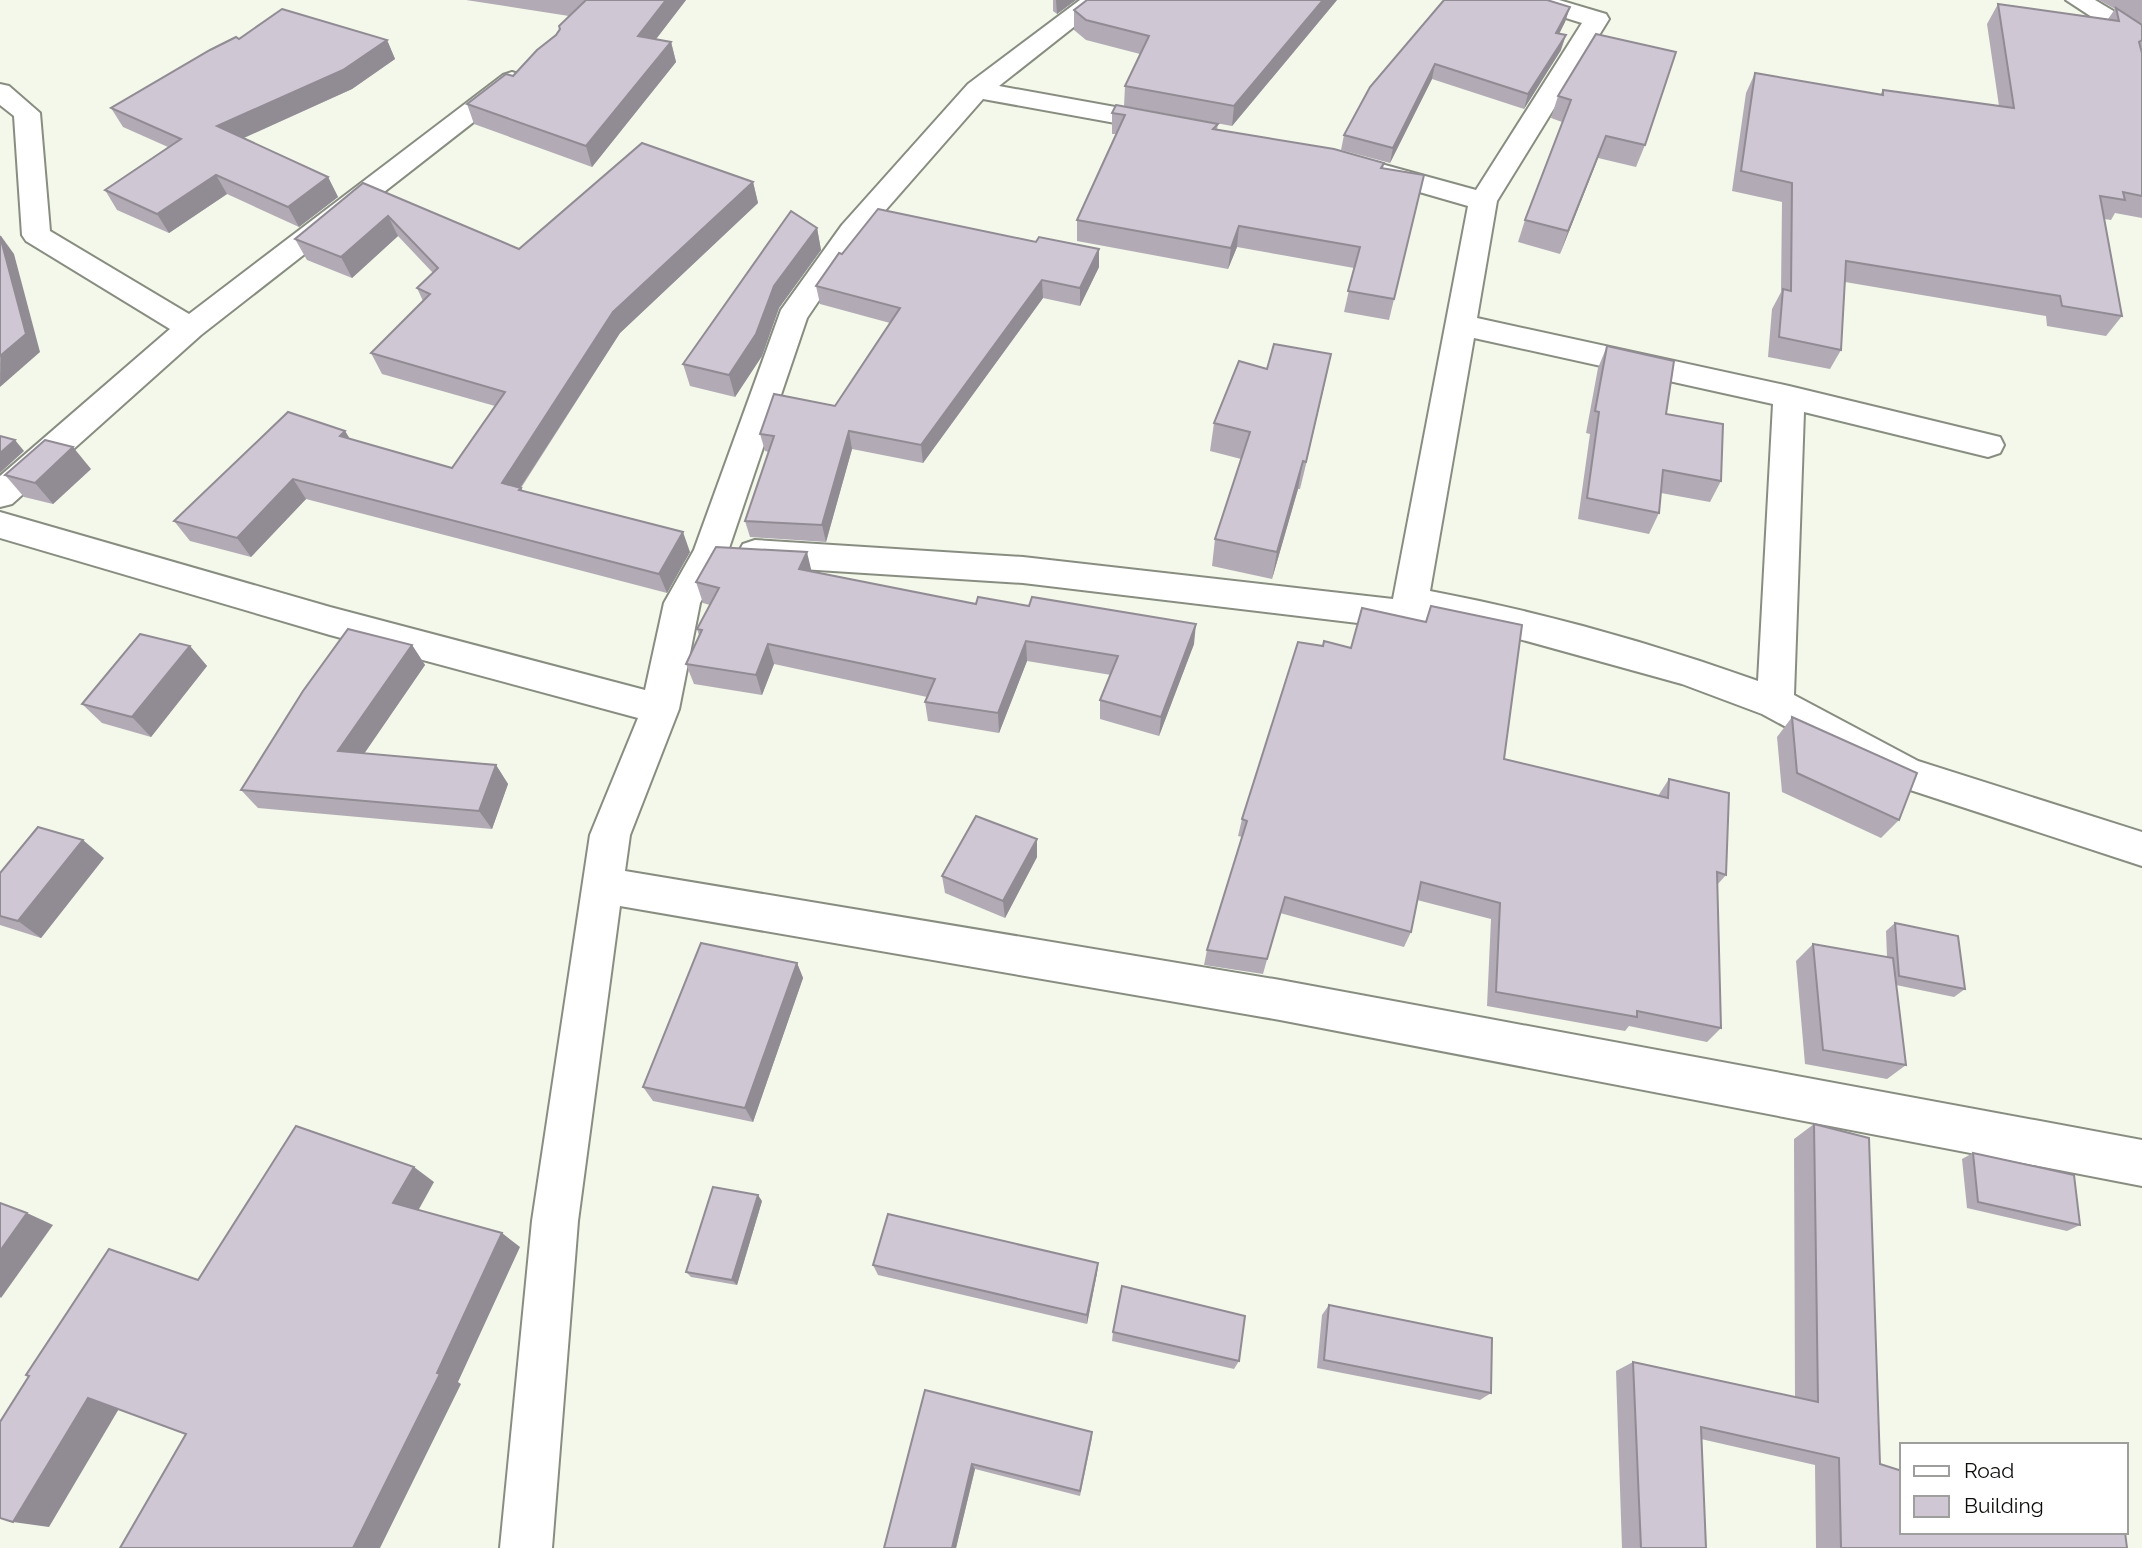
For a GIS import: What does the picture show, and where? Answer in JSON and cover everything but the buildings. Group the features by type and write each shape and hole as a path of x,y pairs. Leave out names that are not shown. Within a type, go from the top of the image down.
{"street":[{"path":"526,1548 555,1221 610,835 660,709 682,603 711,551 792,317 852,230 977,90 1096,0"},
{"path":"1408,615 1483,201 1597,19 1533,0"},
{"path":"2078,0 2142,39"},
{"path":"0,495 190,328 529,66"},
{"path":"977,90 1189,129"},
{"path":"0,92 27,113 36,235 190,328"},
{"path":"1349,163 1483,201"},
{"path":"1461,326 1789,397 1988,445"},
{"path":"1775,703 1789,397"},
{"path":"0,525 330,621 660,709"},
{"path":"711,551 1023,570 1408,615 1429,605 1483,615 1688,671 1775,703 1906,773 2142,849"},
{"path":"603,885 1280,1000 2142,1163"}]}
